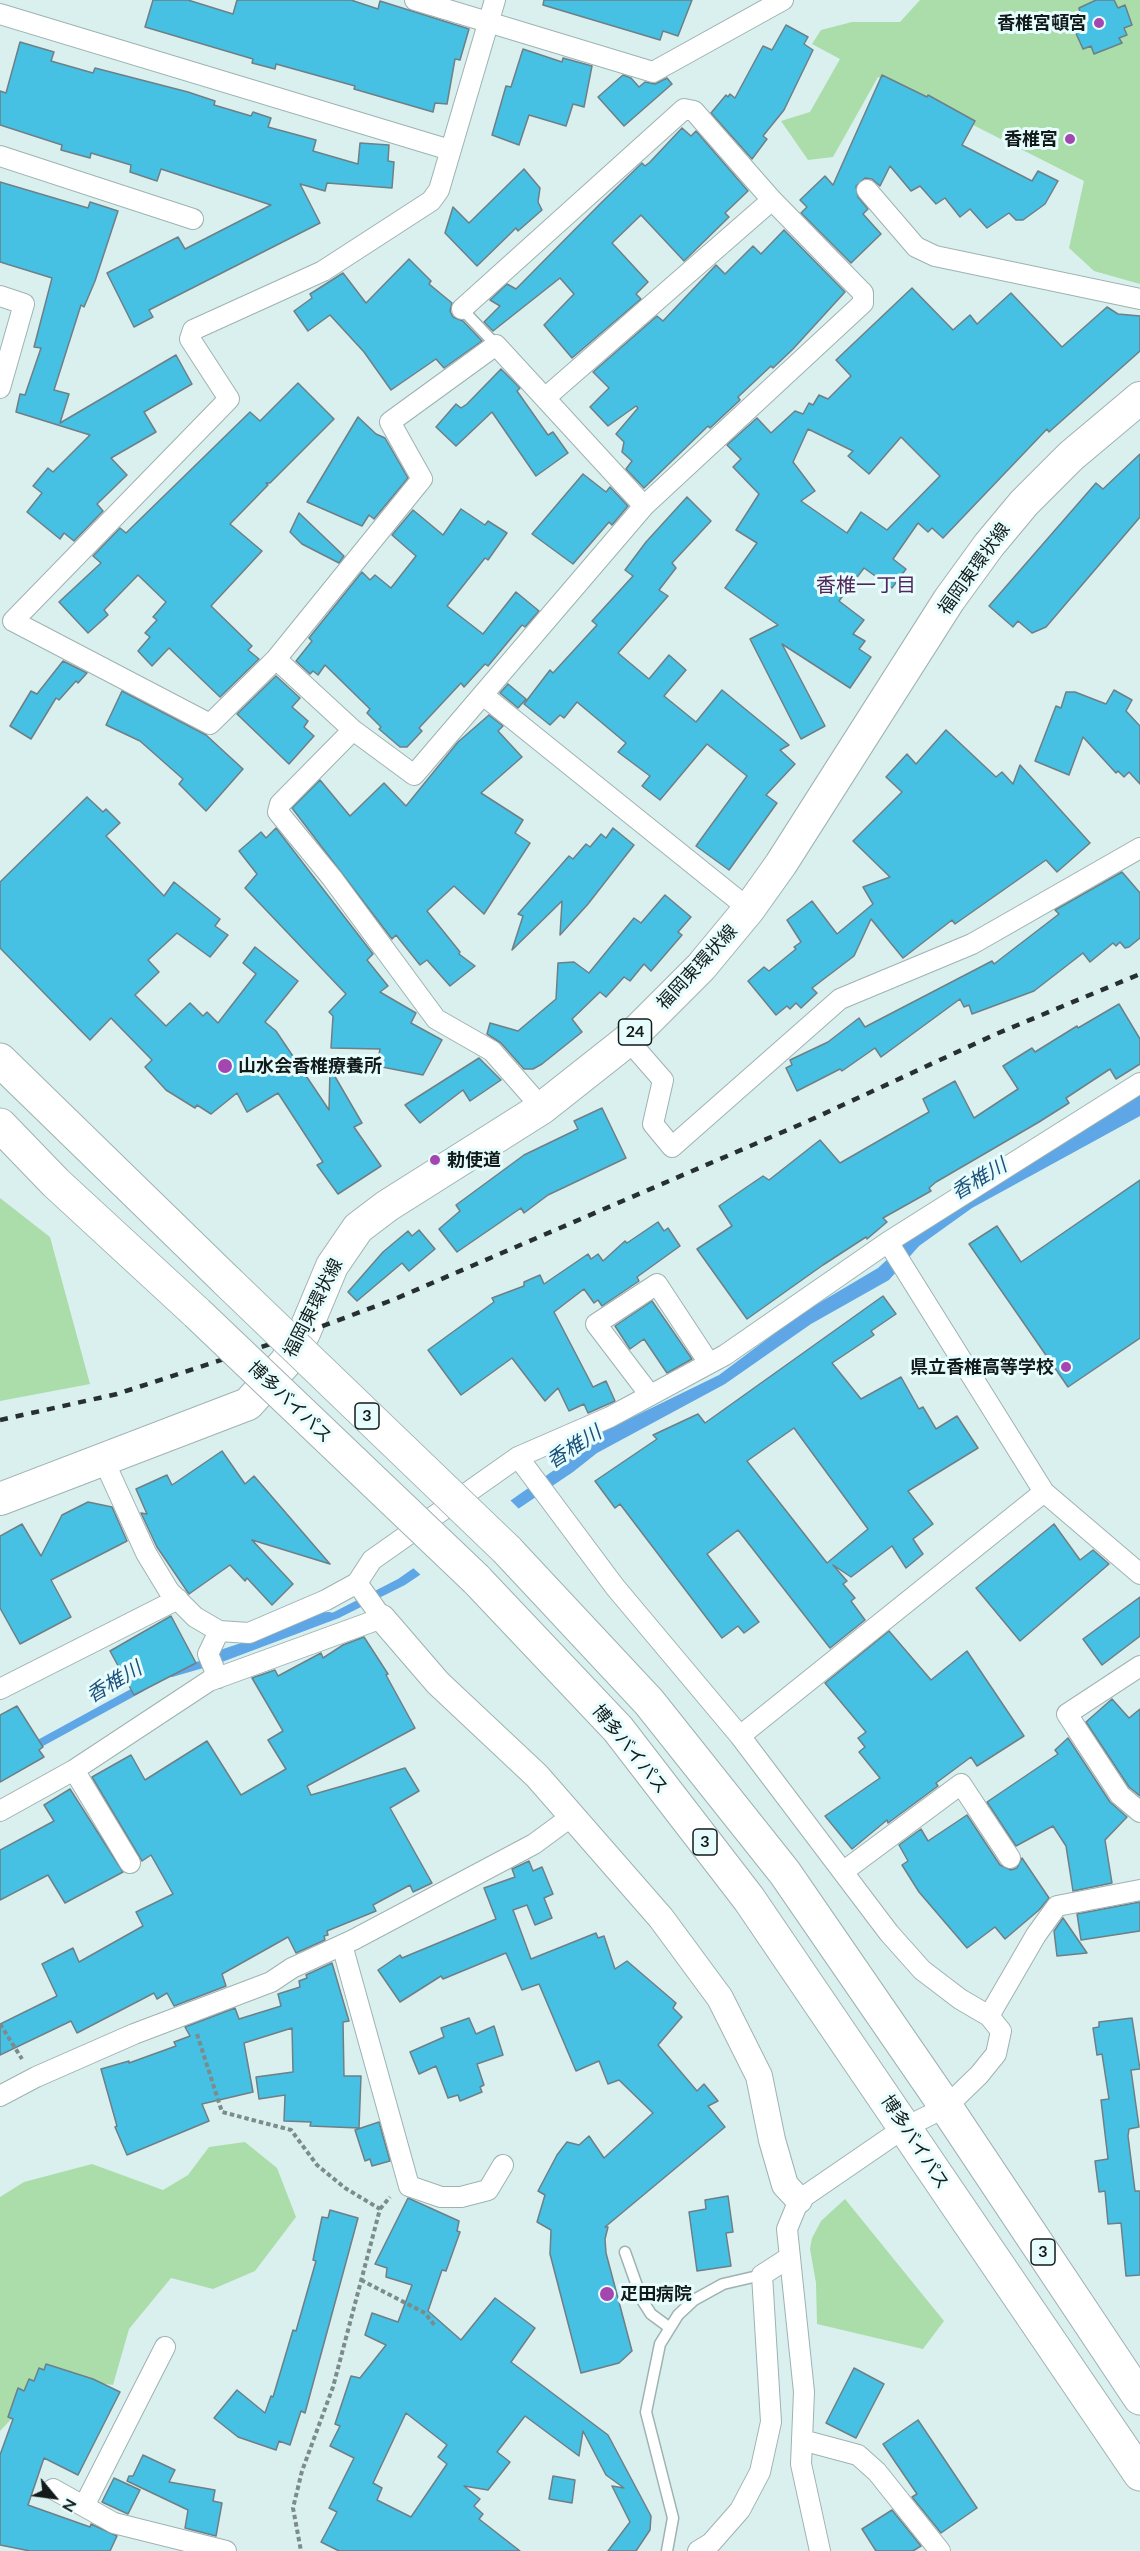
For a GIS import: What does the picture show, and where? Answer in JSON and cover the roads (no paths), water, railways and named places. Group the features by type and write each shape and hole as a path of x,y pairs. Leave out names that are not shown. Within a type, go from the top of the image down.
{"highway":[{"name":"3","path":"0,1060 507,1550 649,1702 777,1864 946,2107 1140,2398"},
{"name":"博多バイパス","path":"0,1125 56,1183 476,1579 618,1729 749,1899 1140,2475"}],"main road":[{"name":"福岡東環状線","path":"0,1499 248,1404 285,1363 304,1333 332,1266 358,1228 387,1206 542,1108 628,1040 701,967 749,909 781,864 949,600 989,545 1024,503 1071,456 1140,398"}],"street":[{"path":"3,0 0,12 450,150"},
{"path":"415,0 653,72 783,0"},
{"path":"495,0 486,22 439,190 431,201 324,271 193,330 190,339 229,399 13,621 210,724 276,658 422,479 390,422 496,345 644,506"},
{"path":"276,658 352,730 414,775 644,506 863,303 863,293 772,200 694,111 684,109 462,309"},
{"path":"0,156 193,219"},
{"path":"867,190 916,247 935,256 1140,299"},
{"path":"545,398 772,200"},
{"path":"0,296 24,304 0,388"},
{"path":"483,695 749,909"},
{"path":"352,730 280,804 278,812 332,878 436,1019 492,1051 542,1108"},
{"path":"628,1040 663,1080 653,1124 672,1147 840,999 972,944 1140,848"},
{"path":"104,1461 146,1553 169,1592 195,1617 219,1631 249,1632 326,1600 357,1583 372,1560 518,1457 610,1417 725,1355 888,1242 1140,1083"},
{"path":"888,1242 1044,1492 1140,1574"},
{"path":"650,1395 596,1324 657,1284 709,1363"},
{"path":"518,1457 615,1587 740,1736 889,1933 922,1970 960,1999 989,2016 1001,2031 996,2054 980,2075 946,2107 904,2128 799,2200 787,2229 804,2392 801,2464 820,2551"},
{"path":"740,1736 1044,1492"},
{"path":"357,1583 382,1618 438,1683 537,1776 572,1816 661,1918 720,1998 759,2076 772,2140 785,2185 799,2200"},
{"path":"0,1689 178,1599"},
{"path":"0,1811 74,1770 218,1678 382,1618"},
{"path":"218,1678 208,1654 219,1631"},
{"path":"1140,1666 1067,1714 1120,1795 1140,1812"},
{"path":"74,1770 130,1863"},
{"path":"844,1871 961,1784 1010,1858"},
{"path":"0,2096 90,2052 271,1982 292,1968 342,1945 534,1844 572,1816"},
{"path":"989,2016 1036,1935 1057,1906 1140,1890"},
{"path":"342,1945 409,2186 441,2198 461,2197 488,2190 502,2165"},
{"path":"698,2551 711,2542 740,2510 760,2472 771,2422 762,2276 790,2258"},
{"path":"84,2506 165,2347"},
{"path":"802,2440 858,2455 877,2472 940,2551"},
{"path":"53,2489 114,2523 226,2551"}],"lane":[{"path":"462,309 496,345"},
{"path":"625,2252 642,2300 651,2314 670,2328"},
{"path":"667,2551 673,2518 646,2412 660,2344 678,2315 694,2300 723,2284 762,2276"}],"water":[{"path":"1140,1093 1140,1116 972,1208 919,1246 889,1280 811,1324 725,1384 597,1453 573,1472 405,1585 339,1618 222,1662 217,1658 220,1650 334,1612 398,1579 570,1459 592,1437 719,1375 802,1313 878,1268 913,1236"}],"waterway":[{"name":"香椎川","path":"289,1628 314,1617 329,1616"},
{"name":"香椎川","path":"172,1673 210,1662"},
{"name":"香椎川","path":"33,1747 141,1688"}],"railway":[{"path":"0,1420 117,1394 304,1333 395,1299 806,1122 996,1034 1140,974"}],"place":[{"name":"香椎宮頓宮","path":"1099,23"},
{"name":"香椎宮","path":"1070,139"},
{"name":"山水会香椎療養所","path":"225,1066"},
{"name":"勅使道","path":"435,1160"},
{"name":"県立香椎高等学校","path":"1066,1367"},
{"name":"疋田病院","path":"607,2294"}],"district":[{"name":"香椎一丁目","path":"866,586"}]}
